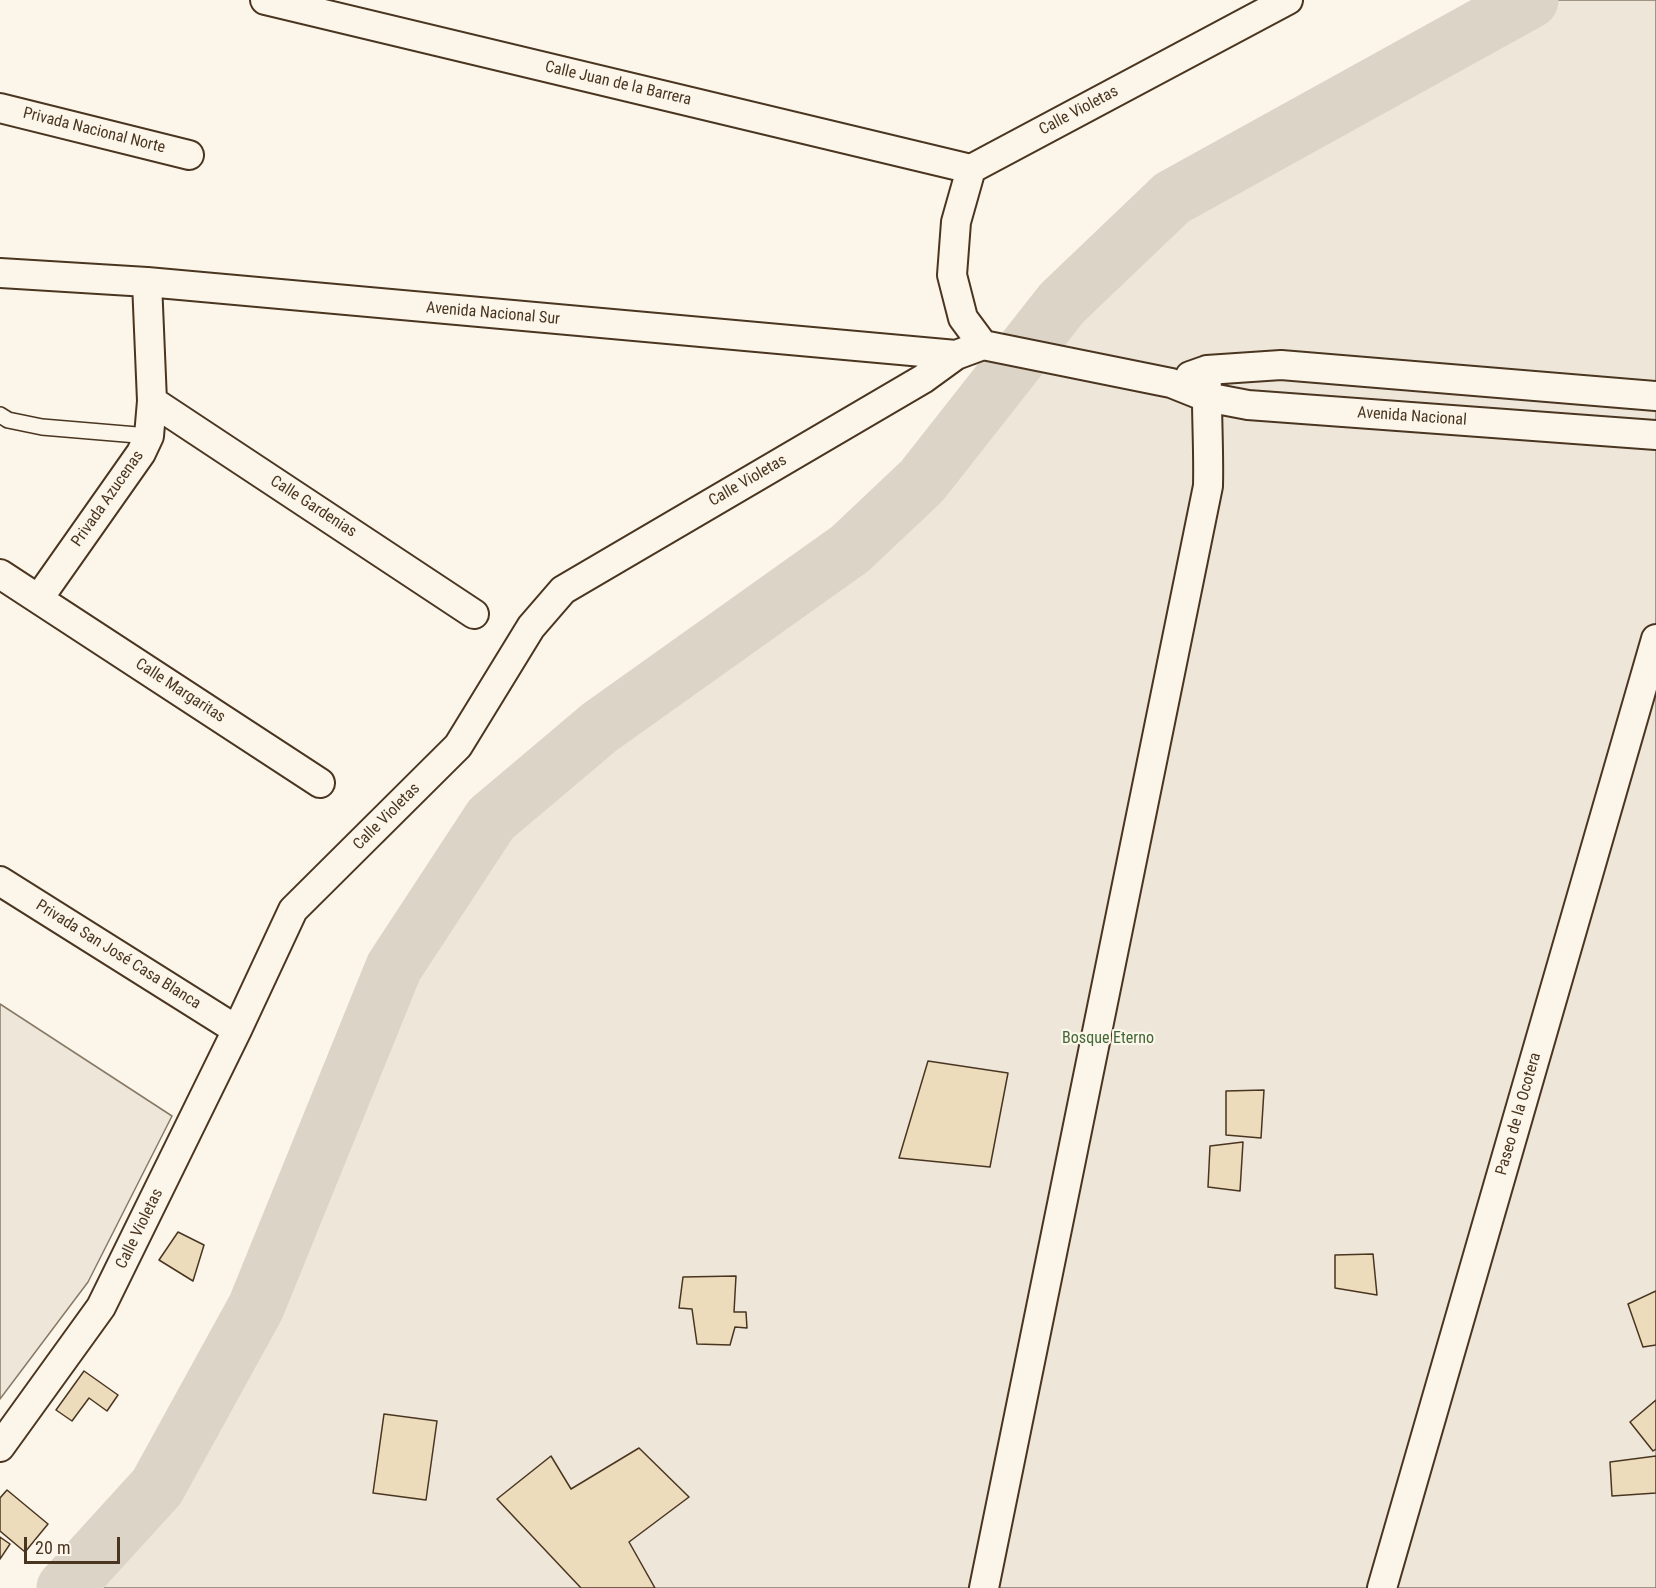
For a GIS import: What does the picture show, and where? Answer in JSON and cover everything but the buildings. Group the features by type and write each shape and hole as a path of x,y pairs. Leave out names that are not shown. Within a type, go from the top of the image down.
{"street":[{"name":"Calle Juan de la Barrera","path":"265,0 971,169"},
{"name":"Calle Violetas","path":"971,169 1288,0"},
{"name":"Privada Nacional Norte","path":"0,108 189,155"},
{"path":"971,169 956,222 952,275 963,318 996,348 1171,384 1206,383 1281,365 1648,395 1647,435"},
{"name":"Avenida Nacional Sur","path":"0,273 147,282 956,355 996,348"},
{"name":"Privada Azucenas","path":"39,598 141,453 148,436 152,401 147,282"},
{"name":"Calle Violetas","path":"0,1448 101,1307 237,1030 293,909 458,746 531,627 563,590 923,379 956,355"},
{"path":"984,1588 1209,486 1206,383"},
{"name":"Avenida Nacional","path":"1206,383 1248,405 1647,435"},
{"name":"Calle Gardenias","path":"152,401 474,614"},
{"name":"Calle Margaritas","path":"0,574 320,783"},
{"name":"Paseo de la Ocotera","path":"1382,1588 1656,639"},
{"name":"Privada San José Casa Blanca","path":"0,881 237,1030"}],"lane":[{"path":"0,415 8,420 42,428 148,436"}],"green space":[{"name":"Bosque Eterno","path":"1530,0 1656,0 1656,1588 65,1588 157,1487 256,1307 394,967 491,819 600,727 850,549 922,481 1062,303 1172,198"},
{"path":"0,1004 172,1116 88,1282 0,1399"}],"waterway":[{"path":"65,1588 157,1487 256,1307 394,967 491,819 600,727 850,549 922,481 1062,303 1172,198 1530,0"}]}
